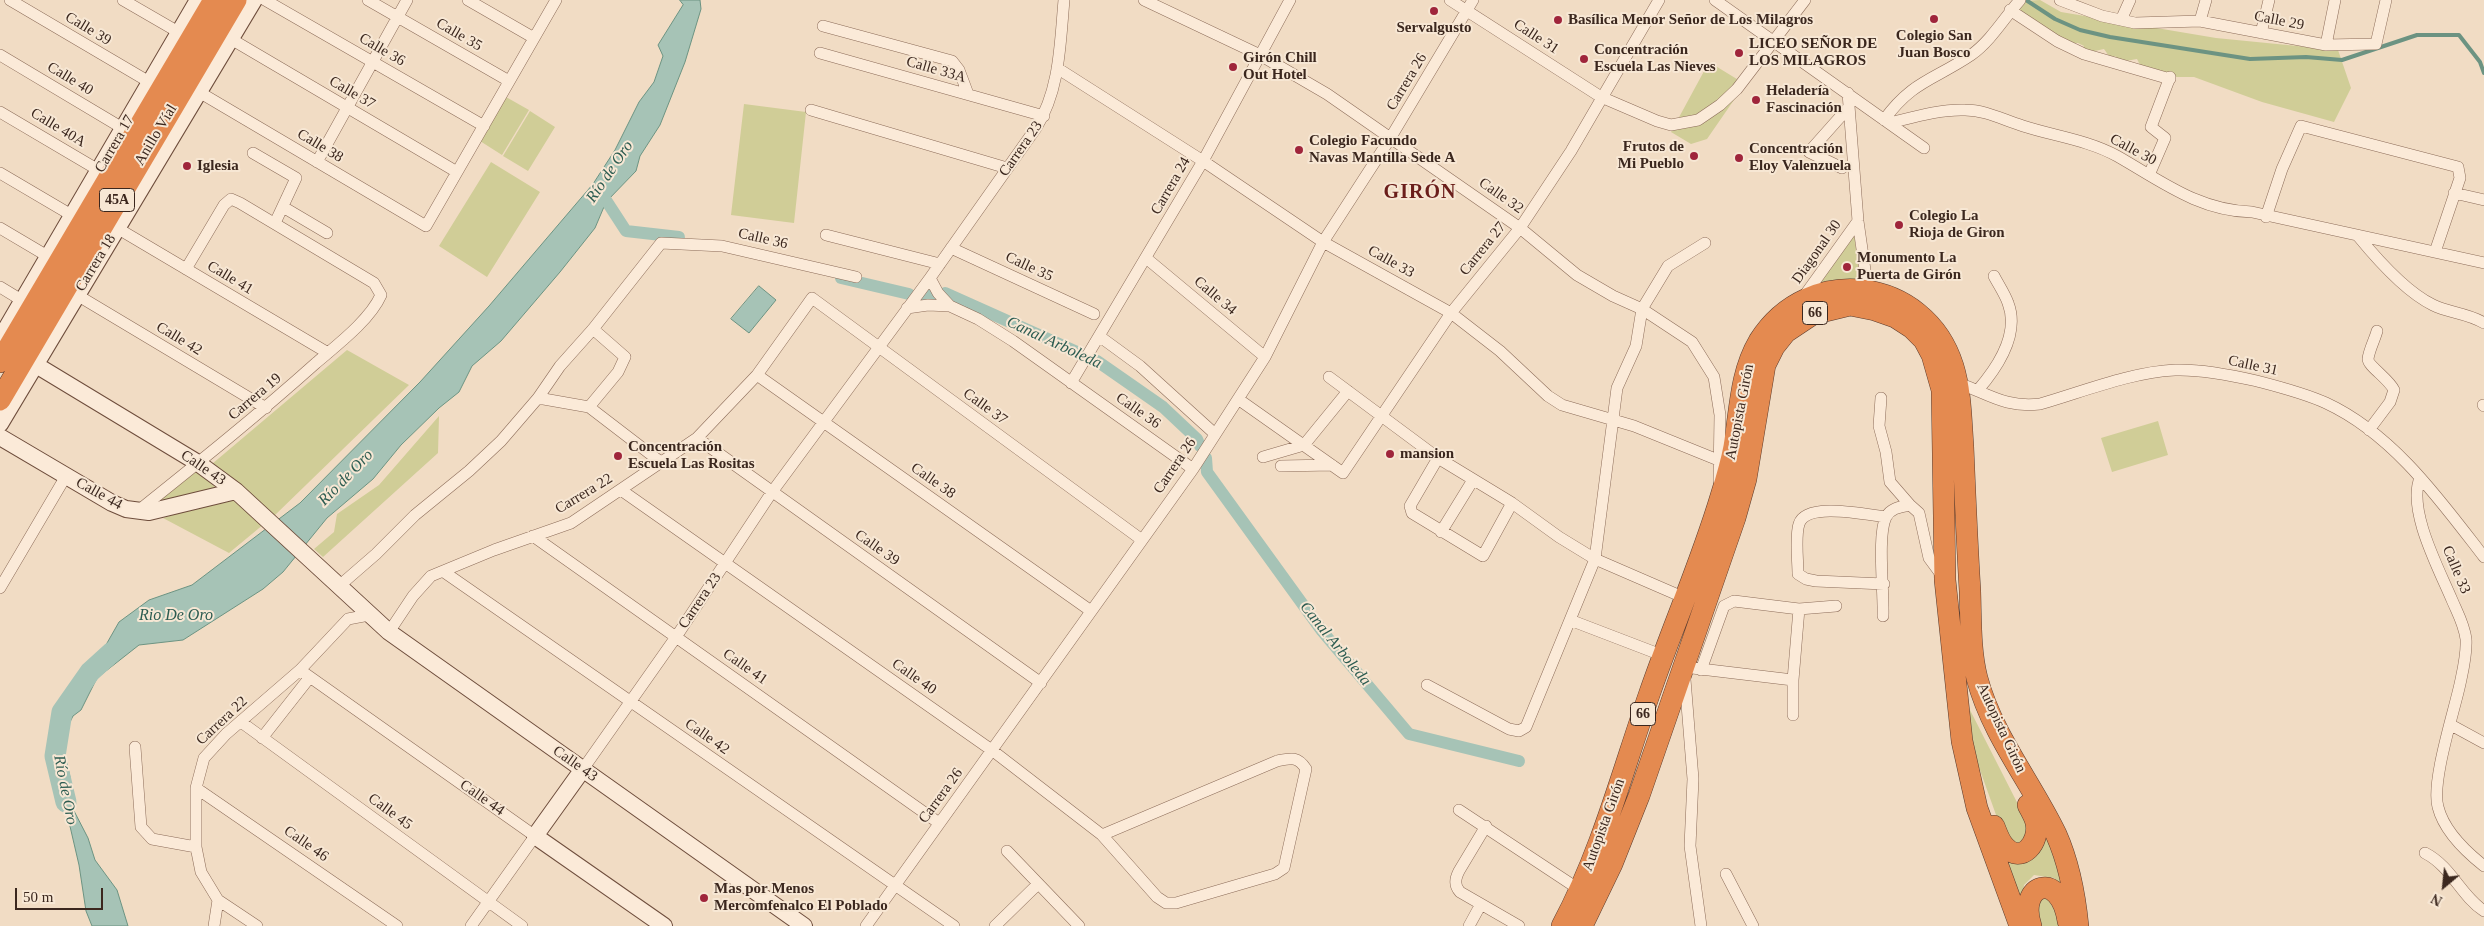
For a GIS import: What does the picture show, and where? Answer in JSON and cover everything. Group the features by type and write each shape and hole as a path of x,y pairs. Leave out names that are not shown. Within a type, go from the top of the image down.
{"highway":[{"name":"Anillo Víal","path":"0,362 214,0"},
{"name":"Anillo Víal","path":"0,400 236,0"},
{"name":"Autopista Girón","path":"1562,926 1580,890 1604,831 1720,501 1734,446 1742,388 1749,360 1768,328 1801,300 1826,292 1850,288 1868,291 1900,302 1932,326 1946,347 1958,383 1972,640 1977,678 1993,718 2056,835 2068,867 2078,926"},
{"name":"Autopista Girón","path":"1582,926 1612,864 1692,669 1746,479 1765,365 1774,347 1786,332 1813,314 1850,305 1875,310 1895,317 1912,328 1924,340 1938,370 1943,406 1945,580 1965,754 1977,808 2020,926"},
{"path":"1965,754 1976,772 1998,837 2006,848 2011,851 2026,851 2033,847 2036,837 2036,821 1979,707 1977,678"},
{"path":"2031,926 2028,910 2032,896 2038,889 2048,888 2056,891 2064,902 2069,926"}],"street":[{"name":"Calle 39","path":"10,0 151,83"},
{"path":"123,0 180,33"},
{"name":"Carrera 17","path":"0,339 100,171 198,0"},
{"name":"Carrera 18","path":"0,424 254,0"},
{"name":"Calle 36","path":"265,0 484,126"},
{"name":"Calle 35","path":"368,0 510,82"},
{"path":"316,162 407,0"},
{"path":"468,0 534,38"},
{"path":"457,172 556,0"},
{"name":"Carrera 23","path":"472,926 676,637 772,492 877,347 930,278 1044,116 1050,101 1057,68 1064,0"},
{"name":"Calle 32","path":"1144,0 1158,3 1260,55 1327,94 1520,228 1577,275 1613,296 1642,309 1692,342 1714,377 1720,415 1718,460 1720,501"},
{"name":"Carrera 24","path":"1073,380 1204,161 1290,0"},
{"name":"Calle 31","path":"1450,0 1601,97 1665,124 1690,122 1705,116 1720,105 1736,89 1774,42"},
{"name":"Carrera 26","path":"866,926 1193,469 1265,357 1323,242 1391,137 1473,0"},
{"name":"Carrera 27","path":"1332,465 1343,472 1451,313 1520,228 1571,150 1660,0"},
{"path":"1715,0 1924,148"},
{"path":"1774,42 1805,0"},
{"name":"Calle 29","path":"2060,0 2122,20 2149,23 2200,22 2326,45 2376,44 2386,0"},
{"path":"2122,20 2130,0"},
{"path":"2200,22 2206,0"},
{"path":"2261,33 2269,0"},
{"path":"2326,45 2335,0"},
{"path":"1887,121 1895,104 1914,86 1972,55 2015,6 2057,41 2084,54 2170,78 2150,127 2165,138 2149,175"},
{"path":"823,26 952,61 960,70 968,94"},
{"name":"Calle 37","path":"231,40 457,172"},
{"name":"Calle 33A","path":"820,52 1044,116"},
{"name":"Calle 40","path":"0,55 124,129"},
{"name":"Calle 33","path":"1057,68 1204,161 1323,242 1451,313 1500,351 1548,396 1562,405 1634,426 1718,460"},
{"name":"Calle 38","path":"199,92 426,226 457,172"},
{"name":"Diagonal 30","path":"1848,93 1858,220 1868,291"},
{"path":"1842,168 1809,152 1849,107"},
{"path":"811,110 1007,168"},
{"name":"Calle 30","path":"1887,121 1965,110 1994,115 2022,126 2106,151 2175,191 2221,210 2252,212 2266,217 2484,263"},
{"name":"Calle 40A","path":"0,112 100,171"},
{"path":"2266,217 2282,169 2301,126 2458,167 2460,178 2435,252"},
{"path":"186,269 224,205 230,200 275,223 296,178 253,153"},
{"path":"0,173 73,216"},
{"path":"2454,193 2484,200"},
{"path":"283,207 326,233"},
{"name":"Diagonal 30","path":"1801,300 1858,220"},
{"name":"Carrera 19","path":"138,512 266,408 375,308 380,295 374,282 275,223"},
{"path":"0,228 49,257"},
{"name":"Calle 41","path":"117,228 328,353"},
{"path":"826,235 940,264"},
{"path":"2358,236 2379,262 2433,305 2472,316 2484,323"},
{"path":"1427,685 1510,729 1522,730 1528,721 1595,559 1616,388 1636,346 1642,309 1668,266 1705,243"},
{"name":"Calle 36","path":"593,329 661,244 722,246 856,277"},
{"name":"Calle 35","path":"951,248 1094,314"},
{"name":"Calle 34","path":"1146,258 1265,357"},
{"path":"1978,390 2004,352 2010,328 2009,304 1994,276"},
{"path":"930,278 938,293 950,306"},
{"path":"0,287 23,301"},
{"name":"Calle 42","path":"77,295 266,408"},
{"name":"Calle 37","path":"812,298 1142,540"},
{"name":"Carrera 22","path":"389,632 431,576 438,571 444,572 533,536 571,523 697,438 758,375 812,298"},
{"name":"Calle 36","path":"907,308 928,305 950,306 993,328 1073,380 1193,469"},
{"path":"338,587 376,554 415,515 469,471 501,441 538,398 560,366 593,329 622,353 624,362 588,407"},
{"path":"2369,430 2390,402 2394,390 2390,380 2370,364 2368,358 2377,331"},
{"path":"1099,336 1140,366 1215,434"},
{"name":"Calle 43","path":"36,365 198,463 267,517 338,587 389,632 804,926"},
{"name":"Calle 31","path":"1958,383 2009,404 2024,406 2040,404 2146,374 2176,370 2211,372 2244,378 2302,393 2327,403 2369,430 2420,478 2484,557"},
{"name":"Calle 38","path":"758,375 1091,611"},
{"path":"1329,377 1438,458 1512,503 1559,537 1595,559 1685,598"},
{"path":"1263,457 1304,445 1348,391"},
{"path":"538,398 588,407 662,463"},
{"path":"1881,398 1879,426 1886,452 1890,482 1918,513 1929,558 1945,580"},
{"path":"1238,399 1332,465"},
{"name":"Calle 44","path":"0,437 112,503 138,512 149,512 236,491"},
{"name":"Calle 39","path":"697,438 1041,683"},
{"path":"1438,458 1410,506 1412,513 1441,532 1483,556 1512,503"},
{"path":"1281,466 1332,465"},
{"path":"0,588 66,476"},
{"name":"Calle 33","path":"2420,478 2416,493 2422,523 2453,602 2464,623 2466,641 2464,664 2438,780 2438,806 2444,825 2461,846 2484,866"},
{"path":"1441,532 1473,480"},
{"name":"Calle 40","path":"621,490 993,751 1102,834 1157,897 1166,903 1176,903 1275,874 1284,868 1306,769 1301,761 1292,758 1277,761 1102,834"},
{"path":"1884,616 1881,538 1886,517 1896,507 1910,506"},
{"path":"1884,584 1816,581 1806,579 1798,574 1799,524 1806,514 1816,511 1886,517"},
{"name":"Calle 41","path":"533,536 938,823"},
{"name":"Calle 42","path":"444,572 954,926"},
{"path":"350,598 348,619 358,615 369,615"},
{"path":"1701,926 1690,846 1693,779 1692,669 1724,606 1734,601 1798,609 1836,606"},
{"path":"1792,715 1798,609"},
{"name":"Carrera 22","path":"218,900 201,872 196,847 196,788 204,758 226,734 300,670 348,619"},
{"path":"1570,620 1664,656"},
{"path":"1692,669 1793,680"},
{"name":"Calle 44","path":"300,670 664,926"},
{"path":"262,738 310,677"},
{"name":"Calle 45","path":"241,722 522,926"},
{"path":"2451,725 2484,743"},
{"path":"135,747 140,827 152,839 196,847"},
{"name":"Calle 46","path":"196,788 397,926"},
{"path":"1460,810 1580,890"},
{"path":"1486,826 1455,878 1455,887 1460,892 1519,926"},
{"path":"1007,851 1079,926"},
{"path":"2425,853 2436,858 2450,872 2475,905 2484,911"},
{"path":"1726,874 1753,926"},
{"path":"995,926 1038,884"},
{"path":"214,926 218,900 256,926"},
{"path":"1469,926 1481,904"}],"shaded area":[{"path":"2040,0 2061,12 2216,38 2338,50 2351,88 2334,122 2262,102 2194,77 2170,77 2141,67 2137,59 2120,62 2115,56 2111,59 2104,49 2090,52 2081,50 2084,46 2078,43 2066,43 2018,11 2024,1"},
{"path":"1709,62 1745,84 1707,139 1691,144 1671,132"},
{"path":"506,97 529,110 502,155 480,141"},
{"path":"744,104 806,112 794,223 731,215"},
{"path":"530,111 555,127 528,171 503,156"},
{"path":"491,162 540,192 487,277 439,246"},
{"path":"1854,233 1860,281 1843,280 1816,288"},
{"path":"347,350 409,385 273,517 212,464"},
{"path":"439,416 438,453 323,557 314,549 334,532 337,514 379,485"},
{"path":"2158,421 2168,455 2112,472 2101,438"},
{"path":"197,469 220,492 153,506"},
{"path":"230,498 264,524 229,553 163,518"},
{"path":"1970,710 2027,822 2027,837 2016,845 2005,840 1966,731"},
{"path":"2043,823 2069,896 2054,878 2034,875 2024,885 2021,911 1999,853 2009,860"},
{"path":"2045,893 2063,926 2037,926 2036,898"}],"water":[{"name":"Rio De Oro","path":"680,0 700,0 701,9 685,62 660,125 640,156 636,171 606,202 595,228 560,272 501,341 472,366 459,392 439,408 401,445 373,479 327,518 283,572 263,589 183,640 139,645 97,678 81,710 73,716 66,730 65,756 70,777 72,807 88,838 95,860 117,890 128,926 92,926 86,911 79,865 59,779 63,747 54,736 119,622 149,600 192,585 300,503 420,382 489,306 593,184 615,150 639,102 654,82 663,56 658,45 683,5"},
{"path":"759,286 776,300 749,333 731,319"}],"waterway":[{"path":"2026,0 2055,19 2080,30 2110,37 2250,59 2306,57 2342,60 2417,35 2459,35 2480,62 2484,73"},
{"name":"Canal Arboleda","path":"600,191 626,231 679,237"},
{"name":"Canal Arboleda","path":"841,278 909,294"},
{"name":"Canal Arboleda","path":"945,293 1097,361 1163,407 1197,439 1200,446"},
{"name":"Canal Arboleda","path":"922,297 932,295"},
{"name":"Canal Arboleda","path":"1206,458 1207,472 1322,631 1409,734 1519,761"},
{"name":"Río de Oro","path":"66,802 55,756 62,712 90,672 112,652"}],"place":[{"name":"Servalgusto","path":"1434,11"},
{"name":"Colegio San Juan Bosco","path":"1934,19"},
{"name":"Basílica Menor Señor de Los Milagros","path":"1558,20"},
{"name":"LICEO SEÑOR DE LOS MILAGROS","path":"1739,53"},
{"name":"Concentración Escuela Las Nieves","path":"1584,59"},
{"name":"Girón Chill Out Hotel","path":"1233,67"},
{"name":"Heladería Fascinación","path":"1756,100"},
{"name":"Colegio Facundo Navas Mantilla Sede A","path":"1299,150"},
{"name":"Frutos de Mi Pueblo","path":"1694,156"},
{"name":"Concentración Eloy Valenzuela","path":"1739,158"},
{"name":"Iglesia","path":"187,166"},
{"name":"Colegio La Rioja de Giron","path":"1899,225"},
{"name":"Monumento La Puerta de Girón","path":"1847,267"},
{"name":"mansion","path":"1390,454"},
{"name":"Concentración Escuela Las Rositas","path":"618,456"},
{"name":"Mas por Menos Mercomfenalco El Poblado","path":"704,898"}],"district":[{"name":"GIRÓN","path":"1420,193"}]}
